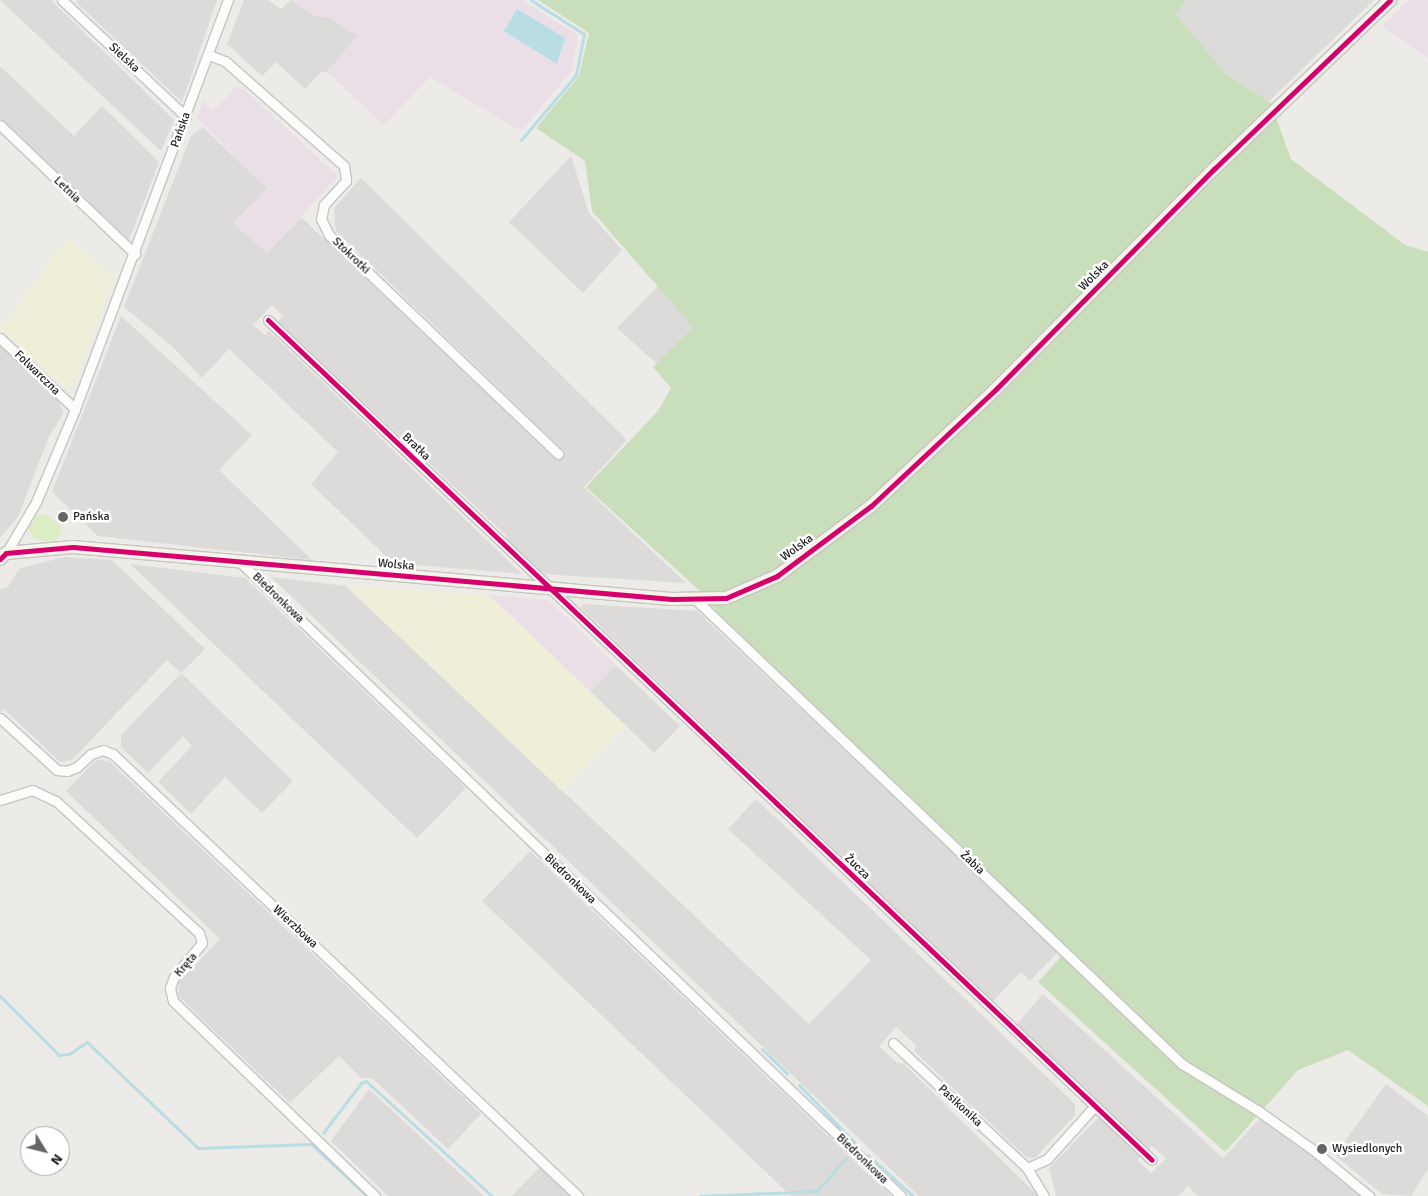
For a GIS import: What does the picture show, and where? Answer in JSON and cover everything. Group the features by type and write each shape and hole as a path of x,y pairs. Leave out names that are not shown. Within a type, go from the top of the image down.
{"street":[{"name":"Sielska","path":"62,0 186,117"},
{"name":"Pańska","path":"3,556 36,502 75,409 135,254 228,0"},
{"name":"Wolska","path":"3,556 73,547 550,588 695,599 726,598 777,576 872,506 996,389 1207,176 1390,0"},
{"name":"Stokrotki","path":"209,55 225,61 344,166 346,181 324,205 321,219 329,235 558,454"},
{"name":"Letnia","path":"0,125 135,254"},
{"name":"Bratka","path":"268,320 550,588"},
{"name":"Folwarczna","path":"0,338 75,409"},
{"name":"Biedronkowa","path":"239,561 901,1196"},
{"name":"Żucza","path":"550,588 1094,1107 1152,1160"},
{"name":"Żabia","path":"695,599 1182,1064 1260,1112 1312,1149 1369,1196"},
{"name":"Wierzbowa","path":"0,718 57,770 67,771 77,767 91,754 103,750 113,754 578,1196"},
{"name":"Kręta","path":"0,800 32,790 56,801 199,933 202,943 197,953 174,977 170,988 173,1001 375,1196"},
{"name":"Pasikonika","path":"893,1043 1027,1168 1044,1196"},
{"path":"1027,1168 1047,1158 1094,1107"}],"shaded area":[{"path":"0,0 51,0 174,120 161,151"},
{"path":"78,0 217,0 182,102 76,2"},
{"path":"244,0 268,0 281,9 291,0 318,17 328,17 358,36 327,72 321,72 305,89 276,62 262,76 227,44"},
{"path":"291,0 522,0 578,35 572,71 521,131 430,77 384,125 327,72 357,36 328,17 318,17"},
{"path":"1158,0 1374,0 1214,154"},
{"path":"1409,0 1428,0 1428,58 1382,26"},
{"path":"0,66 74,136 102,106 159,162 129,240 0,117"},
{"path":"236,87 245,90 338,176 267,253 234,222 267,188 197,118 203,101 213,111"},
{"path":"203,127 267,188 234,223 267,253 301,217 557,461 565,452 336,231 334,208 361,178 627,440 584,487 686,583 542,574 508,543 506,535 278,322 283,316 272,305 253,325 265,335 269,331 522,574 393,563 311,484 338,452 229,349 202,378 174,348 124,307 191,136"},
{"path":"571,156 589,213 622,250 583,293 509,222"},
{"path":"658,286 694,326 657,364 617,328"},
{"path":"121,316 252,435 219,470 312,560 98,536 52,492"},
{"path":"0,343 57,397 63,413 48,439 18,517 0,538"},
{"path":"65,557 112,560 205,649 181,673 167,660 72,760 60,762 4,709 0,713 0,589 8,587 20,568"},
{"path":"130,564 245,578 466,788 417,838"},
{"path":"271,577 346,586 809,1024 871,960 728,829 756,799 1075,1104 1075,1115 1035,1158 1026,1157 915,1052 915,1044 896,1027 879,1046 897,1063 904,1064 1038,1196 919,1196"},
{"path":"489,595 548,600 616,665 590,691"},
{"path":"583,604 697,611 1058,952 1030,981 1021,972 993,1001 581,608"},
{"path":"616,665 680,726 654,753 590,691"},
{"path":"181,673 293,781 262,813 225,777 191,814 158,782 192,746 183,736 148,773 121,747 121,735"},
{"path":"96,760 109,761 481,1114 448,1149 372,1078 361,1078 339,1056 290,1103 178,996 179,982 220,939 66,791"},
{"path":"530,851 891,1196 791,1196 482,901"},
{"path":"1043,994 1223,1158 1264,1114 1360,1196 1198,1196 1188,1186 1178,1196 1056,1196 1049,1168 1099,1117 1141,1156 1137,1160 1151,1173 1166,1158 1152,1146 1148,1149 1016,1025"},
{"path":"1386,1084 1428,1116 1428,1169 1411,1196 1382,1194 1335,1155"},
{"path":"369,1089 484,1196 388,1196 331,1141"},
{"path":"540,1167 569,1196 512,1196"}],"green space":[{"path":"538,0 1186,0 1175,14 1228,76 1271,103 1291,159 1405,245 1428,252 1428,1106 1348,1050 1298,1070 1225,1152 1038,982 1068,949 721,617 700,591 586,487 658,411 671,388 653,367 693,327 592,211 585,161 536,128 579,76 589,33"},
{"path":"68,237 115,277 70,392 0,329"},
{"path":"44,513 60,525 61,534 53,542 35,539 28,529 36,516"},
{"path":"346,586 489,595 625,725 562,791"}],"water":[{"path":"517,9 565,38 557,64 504,31"}],"waterway":[{"path":"521,140 576,75 584,34 531,0"},
{"path":"0,996 59,1055 69,1054 87,1042 198,1148 311,1144 367,1196"},
{"path":"762,1049 787,1073"},
{"path":"323,1133 361,1083 366,1081 492,1196"},
{"path":"799,1085 858,1146"},
{"path":"868,1155 913,1196"},
{"path":"700,1196 817,1191 846,1158"}],"cycle path":[{"path":"0,559 6,553 73,547 672,599 726,598 777,576 871,506 996,389 1214,169 1390,0"},
{"path":"268,320 1152,1160"}],"place":[{"name":"Pańska","path":"63,517"},
{"name":"Wysiedlonych","path":"1322,1149"}]}
